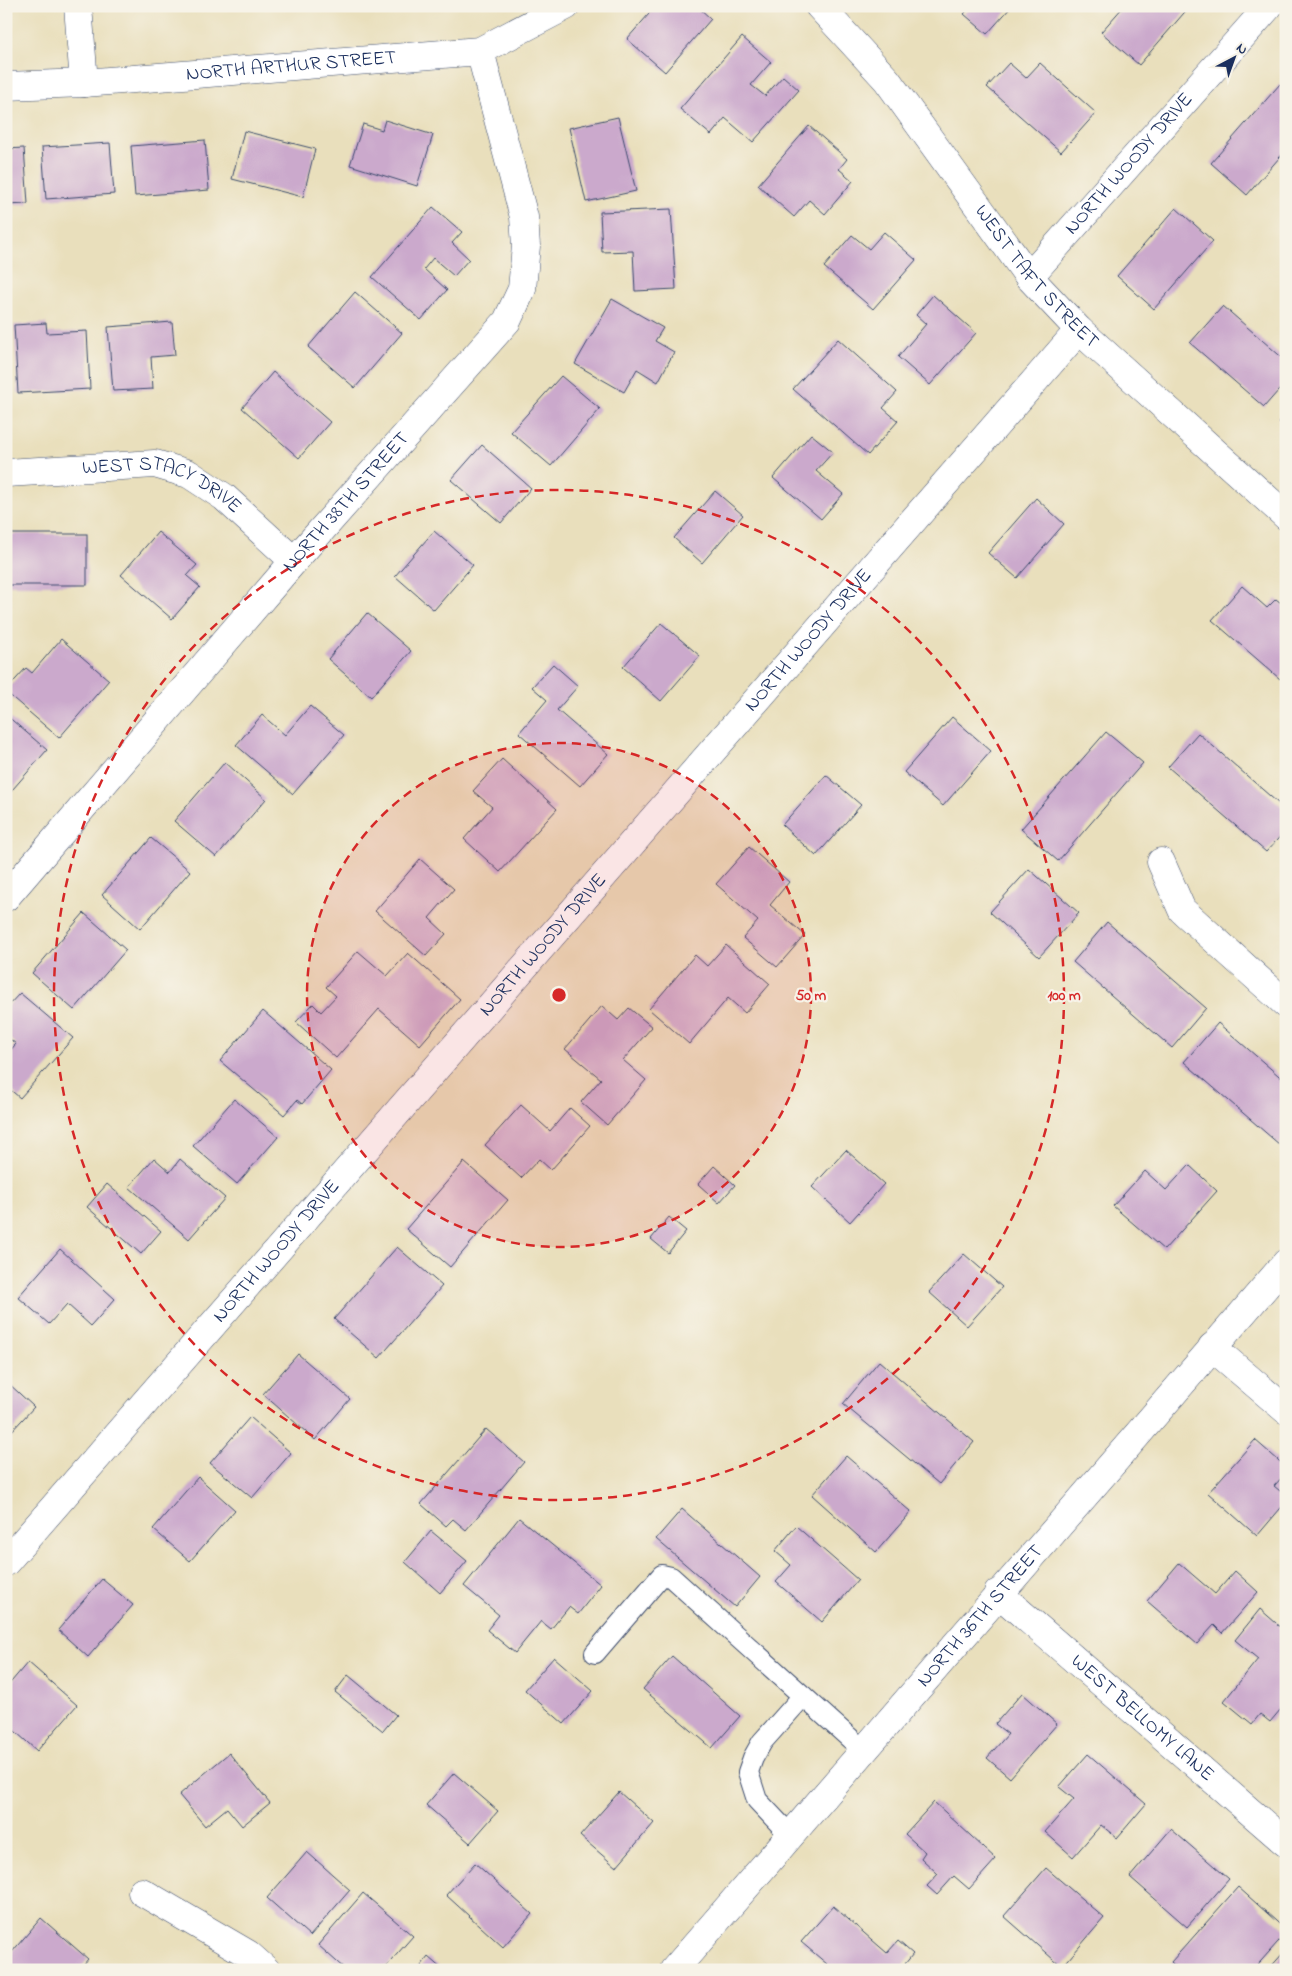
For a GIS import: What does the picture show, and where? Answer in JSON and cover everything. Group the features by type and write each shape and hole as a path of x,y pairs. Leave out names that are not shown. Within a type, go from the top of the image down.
{"street":[{"path":"78,6 84,83"},
{"name":"NORTH ARTHUR STREET","path":"6,86 84,83 480,51 566,6"},
{"name":"WEST TAFT STREET","path":"820,6 887,80 1029,277 1079,330 1286,516"},
{"name":"NORTH WOODY DRIVE","path":"1029,277 1269,6"},
{"path":"1278,6 1286,13"},
{"name":"NORTH 38TH STREET","path":"6,897 294,561 507,321 522,289 526,246 524,217 480,51"},
{"name":"NORTH WOODY DRIVE","path":"6,1562 1079,330"},
{"name":"WEST STACY DRIVE","path":"6,473 156,464 189,474 224,497 294,561"},
{"path":"1161,862 1182,910 1286,1004"},
{"name":"NORTH 36TH STREET","path":"674,1970 998,1593 1286,1263"},
{"path":"1212,1347 1286,1410"},
{"name":"WEST BELLOMY LANE","path":"998,1593 1286,1843"},
{"path":"142,1892 248,1954 266,1970"}],"lane":[{"path":"595,1653 662,1575 671,1577 864,1751"},
{"path":"791,1836 757,1800 748,1772 762,1742 803,1696"}],"building":[{"path":"656,6 697,6 711,19 665,72 627,39"},
{"path":"971,6 1012,6 987,34 964,14"},
{"path":"1124,6 1190,6 1139,65 1101,32"},
{"path":"742,37 771,62 751,85 765,96 783,76 799,90 753,142 725,118 711,135 680,109"},
{"path":"1009,63 1026,78 1040,63 1096,113 1061,152 987,87"},
{"path":"1280,84 1286,89 1286,150 1247,195 1211,163"},
{"path":"618,117 636,191 586,202 569,128"},
{"path":"385,120 433,135 417,186 350,165 363,124 382,130"},
{"path":"809,126 847,159 839,169 853,181 825,214 809,200 794,217 758,185"},
{"path":"244,131 315,149 303,197 232,179"},
{"path":"205,140 209,190 135,196 131,146"},
{"path":"110,143 114,194 46,199 42,147"},
{"path":"24,148 28,204 6,205 6,149"},
{"path":"433,207 462,232 452,243 469,259 454,276 433,258 424,269 447,290 421,320 372,277"},
{"path":"1176,208 1213,241 1154,309 1117,276"},
{"path":"671,209 676,289 635,291 633,251 602,252 600,212"},
{"path":"884,232 916,260 873,309 824,267 852,235 869,249"},
{"path":"355,292 402,333 355,388 308,347"},
{"path":"933,295 976,333 930,385 898,357 926,324 916,315"},
{"path":"612,299 663,328 655,341 674,352 658,382 637,369 624,392 575,364"},
{"path":"1223,306 1286,361 1286,382 1264,407 1190,343"},
{"path":"172,322 175,355 151,357 153,389 113,391 108,327"},
{"path":"46,323 47,333 87,331 90,389 18,393 14,325"},
{"path":"838,339 897,392 883,408 898,421 868,455 793,389"},
{"path":"273,372 330,422 299,458 242,408"},
{"path":"561,376 600,409 551,466 511,432"},
{"path":"1286,414 1286,428 1279,422"},
{"path":"811,434 833,452 816,471 843,494 821,519 773,478"},
{"path":"482,445 531,488 501,523 451,480"},
{"path":"715,491 743,515 702,563 674,538"},
{"path":"1036,498 1064,524 1017,578 988,553"},
{"path":"434,531 473,565 434,610 395,576"},
{"path":"158,532 197,565 187,576 200,587 172,619 121,575"},
{"path":"6,534 87,534 87,585 6,585"},
{"path":"1242,586 1267,608 1276,599 1286,607 1286,672 1280,679 1212,620"},
{"path":"367,613 411,651 371,697 328,659"},
{"path":"661,623 700,656 661,701 623,667"},
{"path":"61,639 109,680 59,738 6,690 26,668 32,673"},
{"path":"553,664 578,686 557,710 608,754 580,786 519,733 547,700 532,687"},
{"path":"310,706 344,735 293,794 236,745 262,715 285,735"},
{"path":"6,715 47,750 6,797"},
{"path":"952,717 991,751 943,806 904,772"},
{"path":"1106,732 1143,763 1058,861 1021,829"},
{"path":"1198,733 1286,810 1286,830 1266,852 1168,767"},
{"path":"502,759 557,809 500,872 464,839 492,807 473,791"},
{"path":"225,762 266,799 216,857 174,821"},
{"path":"826,775 861,805 816,856 782,825"},
{"path":"151,838 190,871 140,929 102,895"},
{"path":"749,847 789,882 770,905 805,935 777,967 743,938 758,921 716,884"},
{"path":"420,859 454,889 429,918 446,934 426,956 375,911"},
{"path":"1029,869 1079,913 1039,957 990,912"},
{"path":"84,913 126,950 74,1010 32,973"},
{"path":"1107,922 1206,1008 1172,1048 1073,962"},
{"path":"726,945 770,984 745,1013 728,998 689,1044 649,1009 695,955 707,966"},
{"path":"358,951 387,976 408,953 460,999 420,1045 379,1009 336,1058 296,1022 313,1004 321,1012 336,996 326,987"},
{"path":"20,993 73,1038 20,1098 6,1086 6,1055 16,1044 6,1036 6,1008"},
{"path":"602,1006 618,1020 629,1008 652,1027 623,1060 646,1080 607,1125 581,1102 601,1079 565,1049"},
{"path":"263,1011 331,1070 302,1104 297,1100 284,1115 220,1061"},
{"path":"1218,1023 1286,1082 1286,1138 1280,1145 1184,1062"},
{"path":"234,1099 278,1137 237,1184 193,1146"},
{"path":"521,1105 550,1131 570,1108 590,1126 551,1170 539,1159 521,1178 485,1145"},
{"path":"846,1150 884,1184 850,1222 812,1187"},
{"path":"154,1158 170,1172 180,1159 225,1198 189,1239 129,1187"},
{"path":"464,1162 508,1200 450,1267 406,1229"},
{"path":"1189,1165 1217,1191 1164,1250 1113,1206 1145,1171 1166,1190"},
{"path":"714,1166 735,1185 719,1203 698,1184"},
{"path":"107,1184 161,1231 141,1254 87,1207"},
{"path":"669,1217 686,1231 668,1253 651,1239"},
{"path":"397,1247 442,1286 379,1358 334,1319"},
{"path":"60,1249 115,1299 91,1326 67,1304 49,1324 18,1297"},
{"path":"964,1254 1002,1287 967,1326 929,1292"},
{"path":"298,1354 350,1399 315,1440 263,1394"},
{"path":"879,1361 974,1442 939,1484 843,1404"},
{"path":"6,1381 34,1407 10,1433 6,1429"},
{"path":"250,1417 291,1453 252,1498 210,1463"},
{"path":"486,1429 524,1462 466,1530 453,1519 446,1526 421,1504"},
{"path":"1255,1440 1286,1467 1286,1473 1274,1486 1286,1496 1286,1502 1257,1536 1208,1493"},
{"path":"846,1456 911,1512 876,1552 812,1495"},
{"path":"198,1477 235,1510 190,1561 153,1529"},
{"path":"682,1509 760,1577 735,1607 656,1539"},
{"path":"519,1518 601,1585 578,1614 569,1607 551,1629 541,1621 515,1653 487,1630 499,1615 464,1586"},
{"path":"796,1526 858,1580 822,1622 776,1582 791,1565 775,1551"},
{"path":"431,1531 467,1561 440,1593 405,1562"},
{"path":"1179,1563 1215,1594 1235,1571 1258,1592 1222,1633 1214,1625 1197,1644 1147,1601"},
{"path":"102,1579 133,1605 88,1657 58,1630"},
{"path":"1260,1609 1284,1630 1286,1628 1286,1703 1270,1722 1260,1714 1252,1724 1224,1701 1258,1659 1235,1640"},
{"path":"672,1656 740,1716 712,1748 643,1689"},
{"path":"554,1657 593,1691 564,1724 525,1690"},
{"path":"28,1662 77,1705 37,1751 6,1723 6,1688"},
{"path":"348,1675 396,1715 383,1731 335,1692"},
{"path":"1022,1693 1057,1724 1010,1778 987,1758 1008,1734 995,1724"},
{"path":"229,1753 270,1803 242,1826 227,1808 205,1826 179,1795"},
{"path":"1088,1754 1146,1804 1117,1838 1101,1825 1073,1857 1045,1832 1074,1799 1059,1787"},
{"path":"454,1773 498,1811 470,1843 426,1805"},
{"path":"619,1792 654,1823 616,1867 580,1836"},
{"path":"934,1802 996,1859 969,1889 954,1876 937,1895 927,1886 938,1874 921,1858 925,1852 905,1834"},
{"path":"1171,1829 1229,1879 1187,1927 1130,1877"},
{"path":"307,1852 350,1890 310,1936 267,1898"},
{"path":"475,1863 532,1914 503,1947 446,1895"},
{"path":"1046,1868 1104,1918 1062,1967 1004,1916"},
{"path":"1238,1887 1286,1930 1286,1933 1253,1970 1180,1970 1171,1962"},
{"path":"363,1893 413,1936 383,1970 346,1970 318,1945"},
{"path":"833,1906 887,1953 898,1941 913,1954 900,1970 834,1970 801,1942"},
{"path":"41,1918 88,1959 79,1970 6,1970 6,1959"},
{"path":"1285,1951 1286,1970 1268,1970"},
{"path":"428,1957 443,1970 418,1970"}]}
